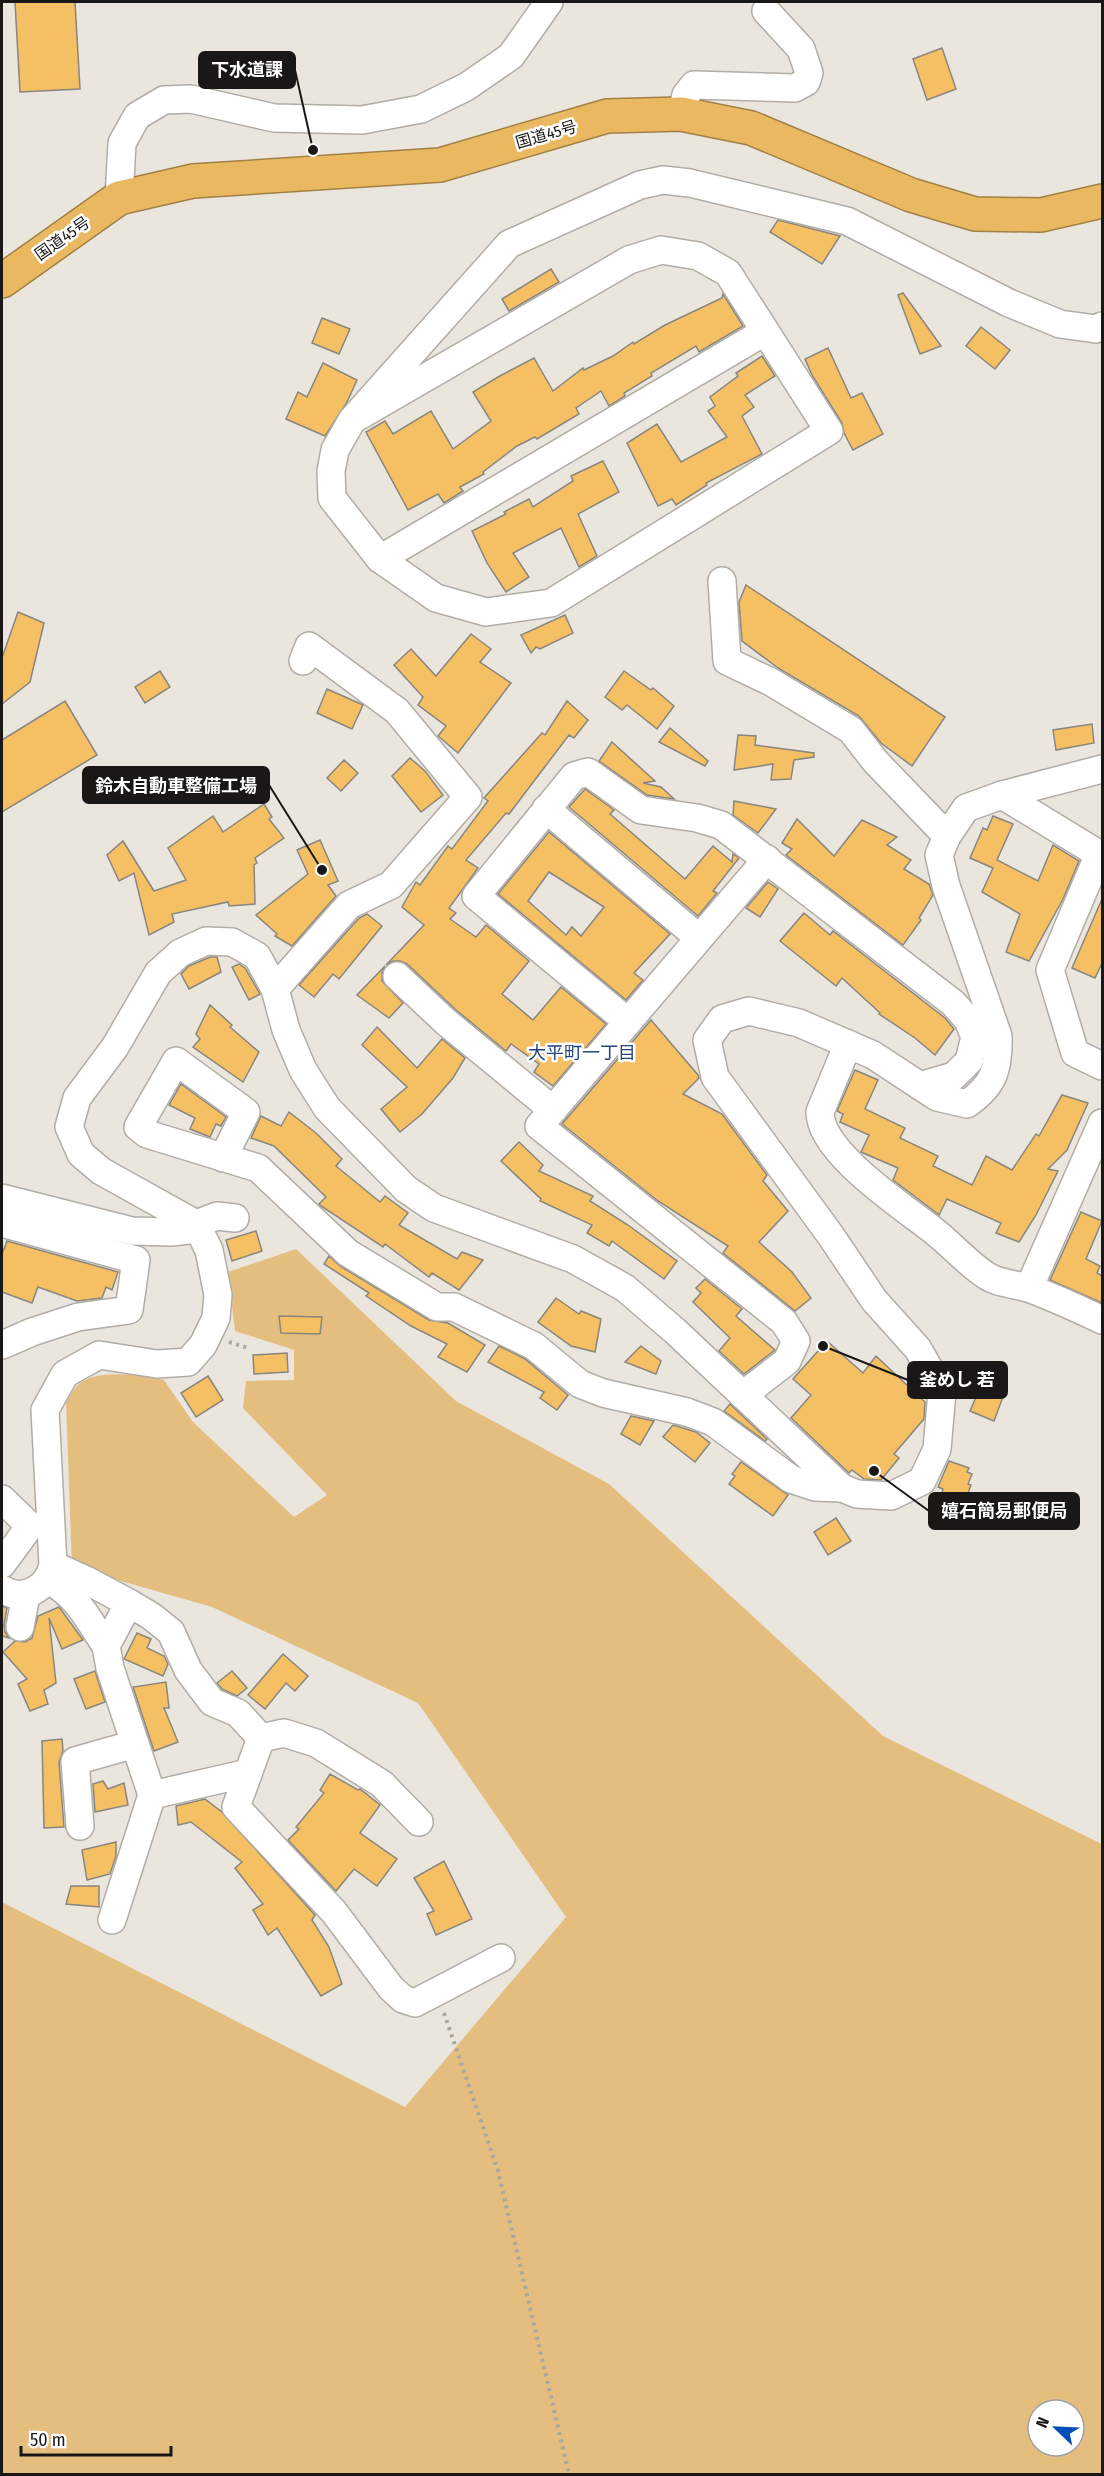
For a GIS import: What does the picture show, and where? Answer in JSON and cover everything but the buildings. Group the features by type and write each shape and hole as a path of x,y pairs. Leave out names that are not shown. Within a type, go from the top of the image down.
{"highway":[{"name":"国道45号","path":"5,278 119,198 193,181 441,165 608,116 681,114 751,128 911,195 975,213 1041,215 1102,201"}],"street":[{"path":"119,198 122,142 137,116 164,100 191,99 274,118 362,120 421,109 466,87 511,56 549,2"},
{"path":"681,114 686,95 694,85 795,88 806,82 809,73 801,49 766,11"},
{"path":"352,420 629,260 661,250 698,256 728,273 829,431 551,603 486,612 436,598 380,559 332,498 331,471 335,450 352,420 508,244 640,185 663,180 690,183 848,221 1009,303 1060,324 1096,329 1102,326"},
{"path":"380,559 764,332"},
{"path":"722,581 727,661 771,682 851,730 875,761 947,836"},
{"path":"275,989 350,905 391,885 468,797 397,711 309,646 303,661"},
{"path":"223,1158 258,1168 348,1253 437,1307 454,1307 534,1346 580,1384 603,1393 687,1412 713,1422 791,1479 815,1487 842,1488 857,1494 891,1496 922,1481 937,1449 942,1392 918,1349 874,1300 831,1236 715,1077 707,1040 722,1019 749,1011 799,1023 873,1055 937,1097 967,1104 986,1091 999,1060 998,1036 946,886 939,855 947,836 966,808 1002,795 1102,770"},
{"path":"628,1022 476,896 574,776 588,772 641,810 697,818 721,825 953,1003 968,1020 975,1037 969,1061 954,1076 920,1086"},
{"path":"1002,795 1101,855 1050,970 1075,1053 1102,1066"},
{"path":"546,809 699,938"},
{"path":"743,1395 787,1361 796,1341 784,1322 539,1126 767,859"},
{"path":"20,1627 14,1592 39,1589 50,1572 45,1410 65,1374 99,1356 157,1364 188,1362 203,1345 216,1318 218,1295 209,1250 197,1226 101,1171 81,1154 69,1127 77,1098 115,1047 158,973 180,953 206,941 232,942 257,956 275,989 286,1030 303,1070 327,1108 406,1189 434,1208 573,1259 625,1288 675,1331 842,1488"},
{"path":"397,975 446,1022 553,1110"},
{"path":"848,1044 820,1112 820,1124 828,1138 865,1177 897,1205 934,1231 988,1277 1029,1288 1102,1320"},
{"path":"1029,1288 1102,1123"},
{"path":"2,1345 78,1317 129,1310 136,1260 2,1223 4,1199 132,1231 171,1232 197,1226 217,1216 235,1218"},
{"path":"2,1499 30,1526 2,1564"},
{"path":"50,1572 86,1580 152,1616 171,1632 188,1670 212,1701 238,1713 261,1738"},
{"path":"50,1572 80,1604 106,1646 110,1668 152,1795 112,1920"},
{"path":"106,1646 129,1603"},
{"path":"261,1738 284,1733 316,1743 381,1784 419,1822"},
{"path":"261,1738 236,1807 334,1912 391,1988 403,2000 415,2003 501,1958"},
{"path":"80,1826 75,1761 135,1744"},
{"path":"152,1795 248,1773"}],"path":[{"path":"442,2008 498,2171 569,2475"}],"shaded area":[{"path":"296,1249 456,1401 609,1484 883,1736 1102,1844 1102,2474 2,2474 2,1902 405,2107 566,1917 418,1703 212,1607 72,1567 66,1402 77,1386 95,1377 119,1374 164,1380 193,1422 294,1517 327,1495 243,1408 246,1381 294,1380 294,1350 235,1331 228,1272"}],"place":[{"name":"下水道課","path":"313,150"},
{"name":"鈴木自動車整備工場","path":"322,870"},
{"name":"釜めし 若","path":"823,1346"},
{"name":"嬉石簡易郵便局","path":"874,1471"}],"district":[{"name":"大平町一丁目","path":"582,1053"}]}
